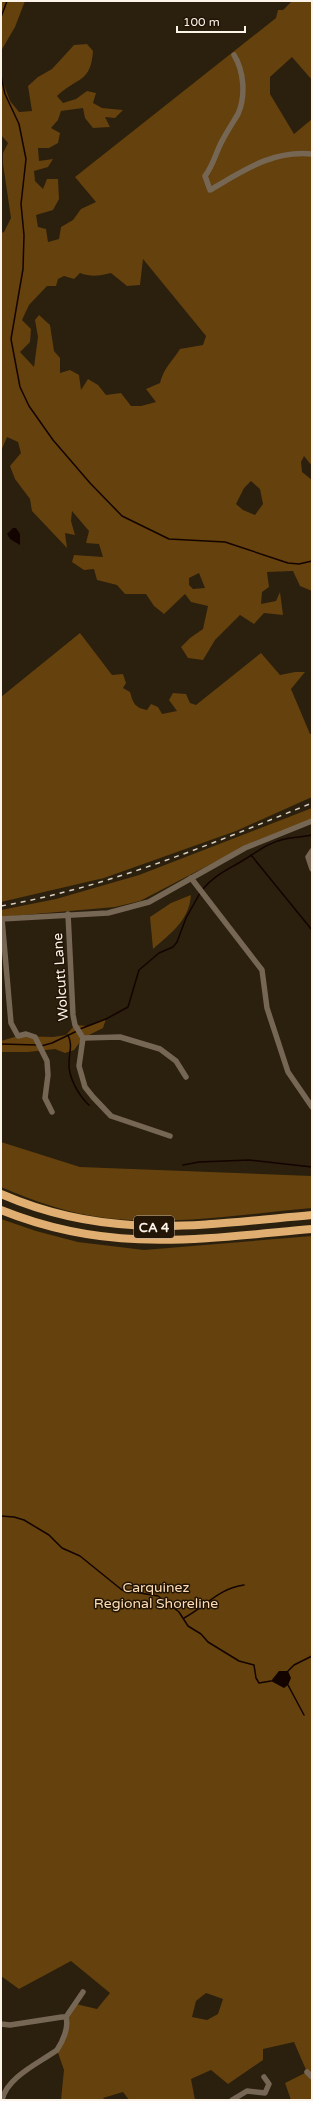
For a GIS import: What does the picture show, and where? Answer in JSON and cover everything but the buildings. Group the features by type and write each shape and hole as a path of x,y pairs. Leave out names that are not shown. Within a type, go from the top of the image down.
{"highway":[{"name":"CA 4","path":"1,1194 35,1207 70,1217 107,1224 138,1226 190,1226 312,1215"},
{"name":"CA 4","path":"1,1210 59,1229 95,1236 131,1240 184,1240 312,1229"}],"street":[{"path":"234,55 238,62 243,80 242,102 238,113 220,144 212,167 205,176 210,190 265,159 297,152 312,154"},
{"path":"52,1112 45,1098 48,1075 47,1060 35,1037 26,1034 18,1036 11,1023 2,919 68,914 108,913 149,902 245,848 312,821"},
{"path":"312,851 308,857 312,869"},
{"path":"191,878 197,888 262,970 267,1008 288,1072 312,1107"},
{"name":"Wolcutt Lane","path":"68,914 75,1025 83,1038 120,1037 160,1049 176,1061 186,1077"},
{"path":"83,1038 79,1066 85,1087 93,1098 111,1116 170,1136"},
{"path":"2,2100 2,2093 18,2077 57,2050 66,2030 66,2017 83,1992"},
{"path":"1,2024 10,2025 66,2017"},
{"path":"307,2072 312,2077"},
{"path":"232,2100 246,2091 265,2094 269,2084 264,2077"}],"green space":[{"path":"1,1 25,1 15,27 1,51"},
{"path":"292,1 312,1 312,80 292,57 270,77 270,94 294,134 312,119 312,466 304,456 301,462 302,472 312,480 312,591 300,586 293,571 267,572 269,587 262,592 261,604 276,601 280,592 283,615 264,613 254,624 240,615 215,640 203,660 188,658 181,647 190,638 203,629 208,606 191,602 185,594 164,614 154,606 146,594 125,594 117,585 97,580 94,569 84,570 72,562 74,555 103,557 99,544 86,543 89,531 72,511 71,521 75,535 65,533 67,548 32,511 30,499 15,479 10,466 21,453 18,442 7,437 1,451 1,233 4,232 11,218 3,164 3,153 8,143 1,135 1,77 10,101 19,112 32,111 28,86 38,77 52,69 74,45 87,44 93,51 89,69 82,78 57,96 63,103 76,99 87,91 96,93 93,103 102,108 123,110 115,118 105,117 110,127 93,128 85,118 83,108 61,111 58,120 51,128 60,133 58,143 49,148 38,148 39,161 53,159 48,167 34,171 35,181 43,189 47,179 58,179 59,199 53,210 36,215 38,227 46,229 48,242 59,239 61,227 73,220 81,209 96,202 75,177 276,18 278,10 283,10","holes":["143,259 206,336 203,345 180,349 166,368 160,383 146,389 156,402 141,406 131,406 121,393 106,395 98,385 88,379 81,390 79,375 70,370 60,373 60,358 54,351 50,325 39,315 35,320 38,337 34,367 20,352 30,342 31,329 22,320 29,305 47,286 56,286 58,279 64,276 74,279 80,273 95,276 111,273 127,286 140,285","251,481 260,489 263,504 255,515 243,510 236,504 244,488","199,573 205,588 193,589 189,585 189,578"]},
{"path":"80,633 112,675 123,674 126,683 123,688 130,692 132,699 137,706 147,710 151,704 158,707 162,714 177,711 169,700 173,693 186,694 190,703 196,705 261,653 280,675 305,672 291,689 310,734 312,734 312,797 236,831 104,878 1,902 1,697"},
{"path":"312,808 312,820 253,842 140,901 115,907 1,917 1,910 56,899 139,875"},
{"path":"191,895 190,904 183,919 172,932 153,949 150,917 171,903"},
{"path":"106,1019 103,1028 83,1038 74,1050 65,1053 55,1049 28,1052 1,1052 1,1041 18,1036 53,1037 66,1035 75,1025 88,1026"},
{"path":"1,1142 80,1167 312,1176 312,1208 209,1218 157,1221 93,1216 39,1202 1,1187"},
{"name":"Carquinez Regional Shoreline","path":"1,1219 36,1231 78,1242 144,1250 312,1236 312,2100 291,2100 285,2083 307,2072 294,2042 263,2049 263,2060 228,2084 211,2070 191,2079 195,2100 129,2100 123,2092 103,2098 105,2100 61,2100 64,2070 57,2050 61,2044 66,2017 76,2004 97,2009 110,1993 71,1961 19,1989 1,1976","holes":["206,1993 223,1999 218,2014 207,2020 192,2017 196,2001"]}],"shaded area":[{"path":"13,528 16,528 20,534 20,545 10,539 7,534"},
{"path":"279,1671 288,1671 291,1678 288,1685 284,1688 271,1681"}],"waterway":[{"path":"1,17 7,1"},
{"path":"1,76 5,94 19,124 26,159 21,204 24,235 23,269 11,339 20,387 29,406 53,440 90,483 122,516 169,539 225,542 288,563 299,564 312,561"},
{"path":"202,890 220,874 268,845 279,840 312,835"},
{"path":"251,855 312,930"},
{"path":"80,1029 106,1019 128,1007 139,970 159,953 173,947 177,942 186,918 200,893"},
{"path":"41,1046 52,1043 77,1031"},
{"path":"68,1035 71,1046 69,1063 70,1074 78,1091 89,1105"},
{"path":"1,1044 37,1045"},
{"path":"183,1165 199,1162 249,1160 312,1167"},
{"path":"1,1516 14,1517 24,1520 49,1535 62,1548 80,1556 122,1590 158,1596 179,1612 188,1626 201,1634 208,1642 239,1661 254,1665 256,1678 259,1683 271,1681"},
{"path":"184,1618 227,1590 244,1585"},
{"path":"287,1672 294,1665 312,1656"},
{"path":"288,1685 304,1715"}],"railway":[{"path":"1,906 81,888 120,876 198,849 312,803"}]}
